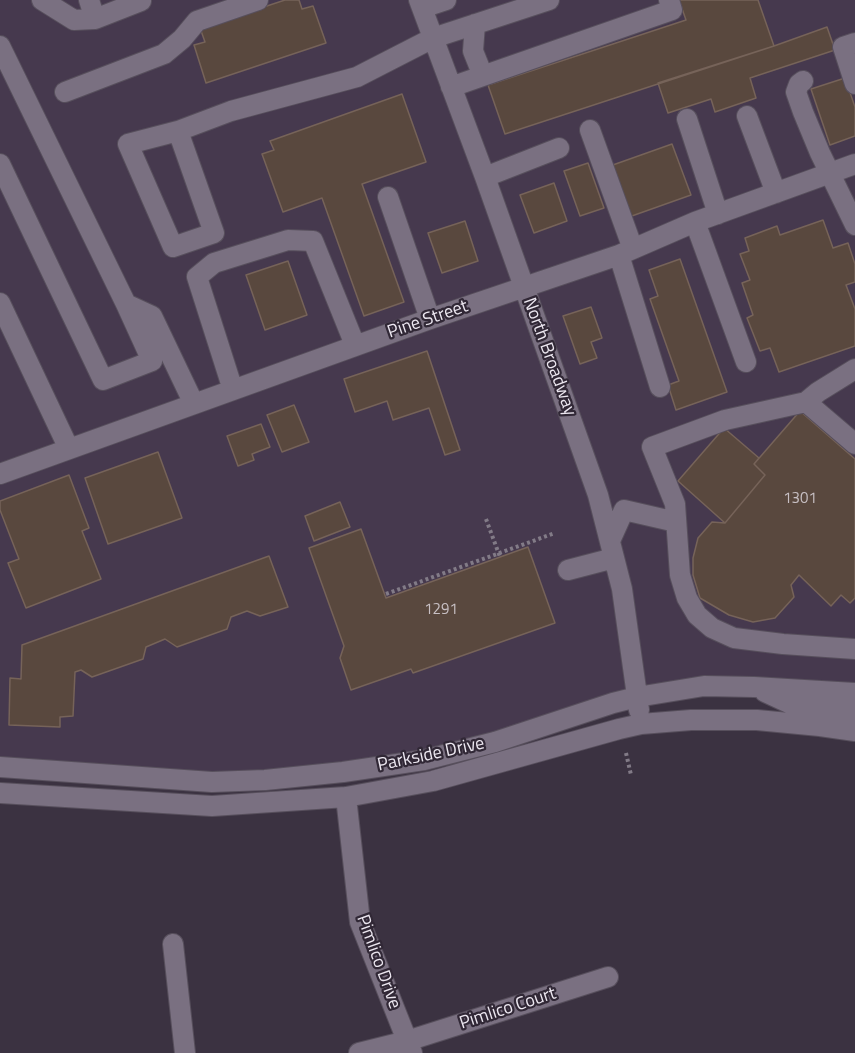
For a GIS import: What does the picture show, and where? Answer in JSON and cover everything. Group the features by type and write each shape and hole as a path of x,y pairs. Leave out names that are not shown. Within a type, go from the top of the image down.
{"street":[{"path":"42,0 74,20 95,19 141,0"},
{"path":"89,0 95,19"},
{"path":"65,92 164,54 182,39 197,21 258,0"},
{"path":"421,4 446,0"},
{"path":"178,131 214,233 173,247 128,144 178,131 231,111 357,77 433,38 549,0"},
{"path":"452,87 672,10 669,0"},
{"name":"North Broadway","path":"421,4 598,495 622,589 641,724"},
{"path":"474,24 473,51 483,76"},
{"path":"855,43 843,47 855,84"},
{"path":"0,46 152,361 103,380 0,164"},
{"path":"803,81 796,92 803,112 855,225"},
{"path":"747,116 776,193"},
{"path":"687,119 718,214"},
{"path":"590,130 626,252 660,387"},
{"path":"485,177 559,148"},
{"name":"Pine Street","path":"0,474 355,345 626,252 695,222 855,164"},
{"path":"388,197 430,319"},
{"path":"695,222 746,362"},
{"path":"233,390 197,277 214,263 288,240 313,242 355,345"},
{"path":"0,303 69,449"},
{"path":"126,304 152,316 194,404"},
{"path":"855,369 806,402 724,420 652,447 675,504 680,575 687,598 697,615 712,628 734,638 783,645 855,649"},
{"path":"806,402 855,444"},
{"path":"568,570 612,550 624,510 676,522"},
{"name":"Parkside Drive","path":"0,767 212,782 265,780 343,772 434,758 495,742 637,697 705,687 754,687 855,693"},
{"path":"754,687 793,705 855,712"},
{"name":"Parkside Drive","path":"0,793 212,806 345,797 433,781 641,724 691,720 757,720 855,731"},
{"name":"Pimlico Drive","path":"345,797 360,921 409,1047"},
{"path":"173,944 185,1053"},
{"name":"Pimlico Court","path":"359,1053 409,1047 608,977"}],"path":[{"path":"486,519 500,557"},
{"path":"387,594 555,533"},
{"path":"626,753 631,776"}],"shaded area":[{"path":"0,0 855,0 855,693 704,686 495,742 265,780 0,767"}],"building":[{"path":"285,0 299,0 302,9 313,6 326,43 206,83 194,45 205,42 200,28"},
{"path":"679,0 758,0 774,46 505,134 488,85 686,20"},
{"path":"827,27 835,50 750,78 756,98 715,112 711,99 668,113 658,83"},
{"path":"845,78 855,107 855,136 830,145 811,89"},
{"path":"402,94 426,162 362,184 404,302 364,316 322,198 283,212 262,154 274,150 270,141"},
{"path":"672,144 691,195 629,217 610,166"},
{"path":"588,163 604,208 580,216 564,171"},
{"path":"554,183 567,221 534,233 520,195"},
{"path":"823,220 833,248 848,243 855,264 855,282 846,285 855,309 855,346 779,372 770,348 760,351 747,318 753,315 742,283 750,280 740,254 749,251 745,238 777,226 780,235"},
{"path":"465,221 478,261 442,273 428,233"},
{"path":"680,259 727,392 676,410 668,385 679,381 650,299 658,296 649,270"},
{"path":"288,261 307,315 265,330 246,275"},
{"path":"591,307 602,338 591,342 597,358 580,364 563,316"},
{"path":"427,351 460,450 445,455 429,408 393,420 387,401 355,412 344,379"},
{"path":"294,405 309,442 282,452 267,415"},
{"path":"800,411 855,459 855,598 850,603 841,595 831,606 799,575 791,585 794,597 775,618 753,622 729,615 700,598 693,575 693,558 698,538 712,522 725,523 765,475 754,464"},
{"path":"261,424 270,447 252,454 254,460 238,466 227,436"},
{"path":"724,428 759,458 754,464 765,475 725,523 678,481"},
{"path":"158,452 182,518 108,544 85,478"},
{"path":"69,475 89,528 82,531 101,579 26,608 8,563 19,559 0,510 0,501"},
{"path":"340,502 350,527 314,541 305,516"},
{"path":"361,529 386,598 528,547 555,623 413,673 411,669 351,690 340,658 344,646 309,548"},
{"path":"269,556 288,607 260,616 247,611 231,617 227,629 177,647 165,639 146,647 143,659 92,677 81,670 75,672 73,716 60,717 60,727 9,725 10,678 21,679 22,645"}]}
